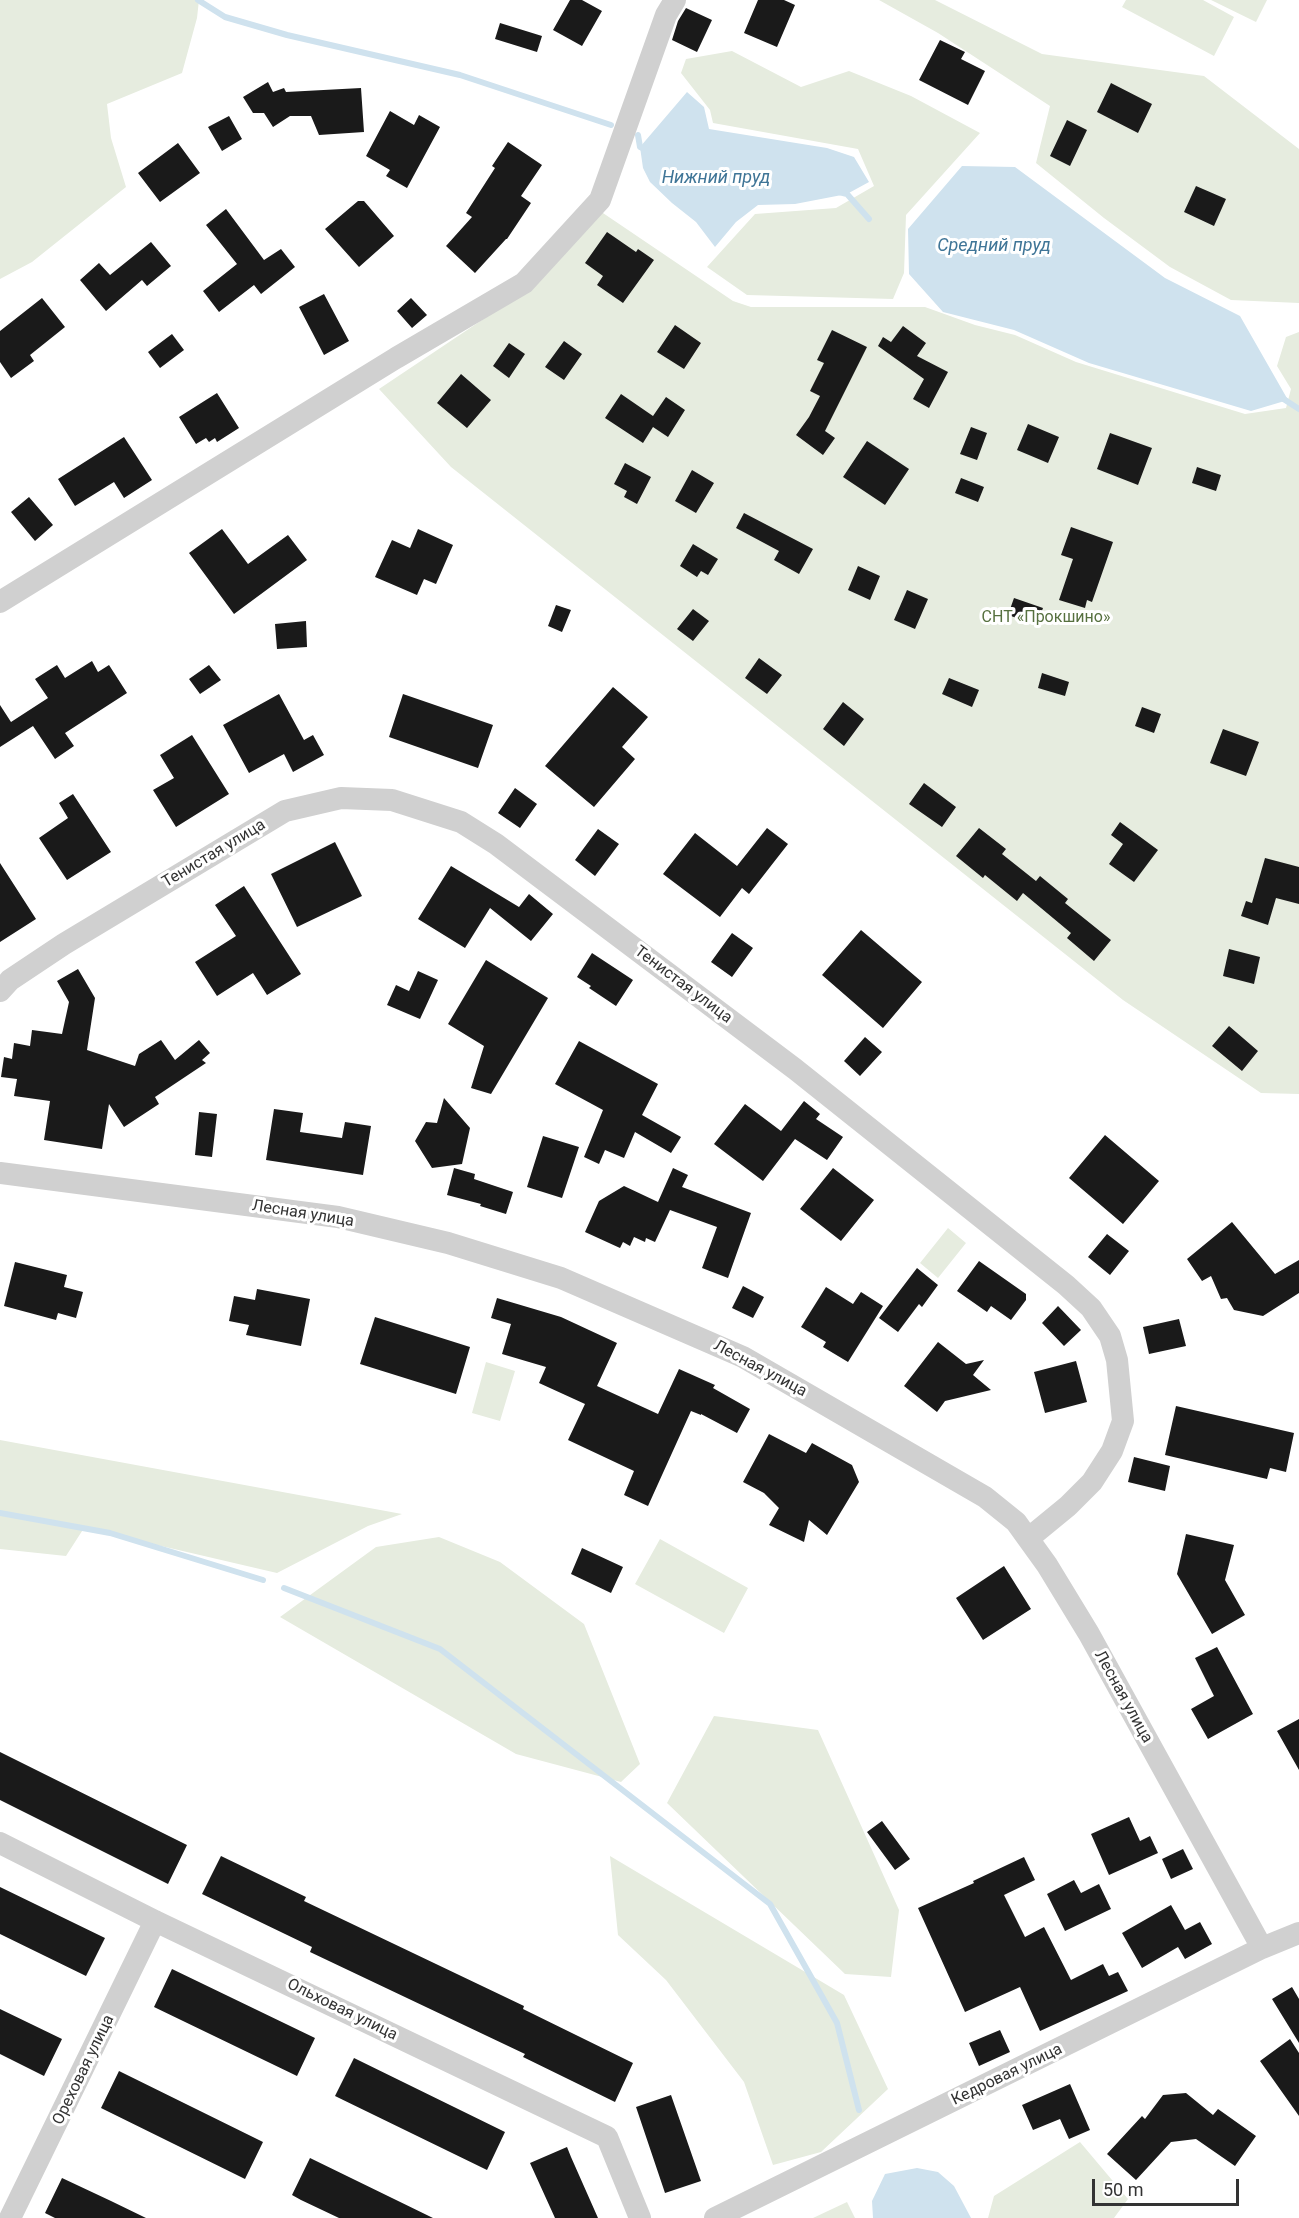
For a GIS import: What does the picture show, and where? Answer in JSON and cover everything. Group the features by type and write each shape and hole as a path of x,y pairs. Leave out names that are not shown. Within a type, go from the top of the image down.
{"street":[{"path":"0,602 396,358 524,283 600,200 666,15 675,0"},
{"name":"Тенистая улица","path":"0,991 10,980 64,944 285,811 340,798 392,800 460,822 496,844 795,1069 1066,1285 1091,1308 1110,1336 1117,1360 1123,1421 1112,1451 1092,1482 1029,1539"},
{"name":"Лесная улица","path":"0,1173 338,1217 448,1243 561,1278 743,1357 985,1497 1016,1522 1029,1539 1089,1634 1262,1948"},
{"name":"Ольховая улица","path":"0,1844 155,1921 607,2137 640,2218"},
{"name":"Ореховая улица","path":"10,2218 155,1921"},
{"name":"Кедровая улица","path":"715,2218 1262,1948 1299,1933"}],"green space":[{"path":"0,0 199,0 197,18 182,73 107,104 111,138 126,187 32,262 0,279"},
{"path":"879,0 935,0 1042,54 1204,76 1299,149 1299,303 1231,300 1170,267 1036,163 1050,106 938,33"},
{"path":"1126,0 1203,0 1234,17 1214,56 1122,7"},
{"path":"1211,0 1267,0 1256,22"},
{"path":"732,51 801,87 849,71 911,96 980,133 906,215 904,273 893,299 747,295 707,267 755,214 836,208 874,186 858,149 713,123 710,110 681,73 686,59"},
{"name":"СНТ «Прокшино»","path":"600,211 733,301 751,307 925,307 975,325 1015,335 1076,362 1245,414 1286,408 1291,389 1277,366 1286,337 1299,332 1299,1094 1261,1093 1123,1000 451,467 379,389 488,316"},
{"path":"948,1228 966,1243 938,1278 920,1263"},
{"path":"486,1362 515,1371 500,1421 472,1413"},
{"path":"0,1440 402,1514 368,1526 277,1573 84,1528 66,1556 0,1549"},
{"path":"439,1537 500,1562 584,1624 640,1764 621,1782 516,1754 280,1617 376,1547"},
{"path":"660,1539 748,1588 724,1633 635,1584"},
{"path":"714,1716 818,1730 899,1910 891,1977 845,1974 667,1803"},
{"path":"610,1856 844,1995 888,2089 821,2152 773,2165 744,2082 666,1980 618,1935"},
{"path":"1080,2142 1128,2199 1114,2218 988,2218 994,2196"},
{"path":"847,2202 855,2218 813,2218"}],"water":[{"name":"Нижний пруд","path":"687,92 704,107 709,129 827,148 854,157 869,182 847,194 795,204 758,205 736,222 715,247 696,222 650,182 643,168 640,147"},
{"name":"Средний пруд","path":"962,166 1015,167 1165,278 1240,316 1288,400 1251,411 1089,363 1014,330 943,312 909,274 908,229"},
{"path":"917,2168 938,2172 954,2186 971,2218 873,2218 872,2201 885,2174"}],"building":[{"path":"570,0 582,0 602,11 582,46 553,30"},
{"path":"758,0 784,0 795,5 777,47 744,33"},
{"path":"686,8 712,20 697,52 672,40 678,21"},
{"path":"500,23 542,36 537,52 495,39"},
{"path":"940,40 965,52 961,59 985,71 968,105 919,80"},
{"path":"268,82 273,92 284,88 286,92 361,88 364,132 319,135 311,116 290,116 273,127 264,113 253,113 243,97"},
{"path":"1111,83 1152,104 1138,133 1097,112"},
{"path":"390,111 414,125 419,115 440,127 407,188 386,176 390,170 366,156"},
{"path":"229,116 242,139 222,151 208,127"},
{"path":"1067,120 1087,130 1070,166 1050,156"},
{"path":"508,142 542,165 521,196 531,203 507,239 475,273 446,246 472,217 466,213 495,168 492,166"},
{"path":"178,143 200,173 160,202 138,173"},
{"path":"1196,186 1226,199 1214,226 1184,212"},
{"path":"358,201 364,201 394,236 359,267 325,229"},
{"path":"226,209 264,260 281,249 295,267 261,294 254,285 219,312 203,291 237,264 206,225"},
{"path":"607,232 636,252 638,249 654,260 623,303 597,285 603,276 585,263"},
{"path":"151,242 171,266 147,286 142,280 106,311 80,280 99,263 110,275"},
{"path":"324,294 349,341 324,355 299,307"},
{"path":"42,298 65,327 30,355 34,361 11,378 0,362 0,331"},
{"path":"411,298 427,315 412,328 397,311"},
{"path":"675,325 701,343 684,369 657,352"},
{"path":"903,326 926,343 917,356 948,372 929,408 913,399 924,379 878,346 883,337 891,342"},
{"path":"832,330 867,347 825,431 835,438 823,455 796,435 820,396 810,391 824,363 817,360"},
{"path":"172,334 184,350 160,368 148,352"},
{"path":"564,341 582,354 564,380 545,367"},
{"path":"509,343 525,354 509,378 493,366"},
{"path":"461,374 491,400 467,428 437,403"},
{"path":"217,393 239,428 217,442 215,438 209,442 206,438 196,444 179,417"},
{"path":"621,394 653,416 666,397 685,410 668,437 653,427 643,443 605,418"},
{"path":"1028,424 1059,437 1048,463 1017,450"},
{"path":"971,427 987,433 977,460 960,454"},
{"path":"1110,433 1152,448 1138,485 1097,469"},
{"path":"124,437 152,480 124,498 114,482 75,506 58,479"},
{"path":"867,441 909,469 885,505 843,477"},
{"path":"625,463 651,477 637,504 624,497 627,491 614,484"},
{"path":"1197,467 1221,475 1216,491 1192,483"},
{"path":"692,470 714,483 696,513 675,501"},
{"path":"961,478 984,487 978,502 955,493"},
{"path":"29,497 53,525 35,541 11,512"},
{"path":"744,513 813,549 799,574 774,560 779,551 736,528"},
{"path":"1071,527 1113,542 1092,602 1087,600 1085,608 1059,600 1073,559 1061,555"},
{"path":"222,529 248,564 288,535 307,560 234,614 189,553"},
{"path":"418,529 453,545 436,584 424,579 417,595 375,577 392,540 410,548"},
{"path":"693,544 718,559 708,575 701,571 697,577 680,566"},
{"path":"858,566 880,576 870,600 848,590"},
{"path":"907,590 928,599 915,629 894,620"},
{"path":"1014,598 1043,608 1037,625 1008,615"},
{"path":"556,605 571,610 562,632 548,626"},
{"path":"693,609 709,621 693,641 677,629"},
{"path":"306,621 307,647 277,649 275,624"},
{"path":"759,658 782,675 767,694 745,678"},
{"path":"92,661 98,672 109,665 127,693 65,733 74,746 55,759 33,726 0,747 0,705 11,722 48,698 35,679 57,665 65,678"},
{"path":"209,665 221,680 200,694 189,679"},
{"path":"1042,673 1069,682 1065,696 1038,688"},
{"path":"949,678 979,690 972,707 942,694"},
{"path":"613,687 648,717 622,747 635,759 594,807 545,766"},
{"path":"279,694 304,740 313,735 324,755 293,772 284,754 249,773 223,725"},
{"path":"403,694 493,725 478,768 389,737"},
{"path":"843,702 864,719 844,746 823,729"},
{"path":"1142,707 1161,714 1154,733 1135,726"},
{"path":"1223,729 1259,742 1246,776 1210,763"},
{"path":"192,735 229,794 176,827 153,790 174,778 160,755"},
{"path":"924,783 956,807 942,827 909,804"},
{"path":"515,788 537,804 520,828 498,813"},
{"path":"73,794 111,852 67,880 39,838 68,818 59,803"},
{"path":"1120,822 1158,850 1134,882 1109,864 1123,844 1111,835"},
{"path":"767,828 788,844 749,894 742,888 720,917 663,874 695,833 737,866"},
{"path":"979,828 1006,849 1002,854 1036,881 1040,876 1068,899 1065,903 1111,940 1094,961 1067,938 1071,933 1023,893 1017,901 985,875 983,878 956,856"},
{"path":"598,829 619,844 595,876 575,860"},
{"path":"335,842 362,896 297,927 271,874"},
{"path":"1265,858 1299,867 1299,904 1276,898 1268,925 1241,916 1246,901 1252,903"},
{"path":"0,863 36,919 0,942"},
{"path":"451,866 519,907 529,894 553,914 531,941 490,908 465,948 418,919"},
{"path":"244,886 301,974 267,995 253,973 217,996 195,962 236,936 215,905"},
{"path":"861,930 922,982 883,1028 822,975"},
{"path":"732,933 753,948 732,977 711,962"},
{"path":"1229,949 1260,957 1254,984 1223,976"},
{"path":"592,953 633,980 616,1006 577,977"},
{"path":"486,960 548,998 491,1094 471,1088 484,1046 448,1024"},
{"path":"78,969 95,998 87,1050 135,1066 139,1054 161,1040 175,1060 199,1040 210,1053 202,1060 206,1063 155,1097 159,1104 124,1127 109,1104 102,1149 44,1140 50,1101 14,1096 17,1079 1,1077 4,1057 12,1059 14,1043 30,1046 32,1030 62,1034 69,1002 57,981"},
{"path":"418,971 438,980 420,1019 387,1005 396,985 409,991"},
{"path":"1229,1026 1258,1051 1242,1071 1212,1046"},
{"path":"865,1037 882,1052 860,1076 844,1061"},
{"path":"579,1041 658,1084 642,1115 681,1137 671,1153 635,1132 624,1158 605,1150 599,1164 584,1157 603,1110 555,1084"},
{"path":"444,1098 470,1128 462,1164 432,1168 415,1141 426,1122 437,1123"},
{"path":"804,1101 820,1114 816,1119 843,1137 827,1160 795,1139 763,1181 714,1144 745,1104 781,1131"},
{"path":"274,1109 303,1113 300,1132 342,1138 345,1122 371,1126 363,1175 266,1160"},
{"path":"199,1112 217,1114 212,1157 195,1155"},
{"path":"1105,1135 1159,1181 1123,1224 1069,1178"},
{"path":"543,1136 579,1147 562,1198 527,1187"},
{"path":"454,1168 475,1174 474,1179 513,1192 506,1214 480,1206 481,1204 447,1195"},
{"path":"673,1168 688,1175 682,1187 751,1213 728,1278 702,1268 717,1227 670,1210 655,1242 646,1238 645,1242 634,1237 630,1246 623,1242 620,1248 585,1232 599,1201 624,1186 658,1202"},
{"path":"833,1168 874,1200 841,1241 800,1209"},
{"path":"1232,1222 1275,1274 1299,1260 1299,1293 1263,1316 1234,1310 1227,1298 1221,1299 1211,1276 1202,1281 1187,1259"},
{"path":"1107,1234 1129,1251 1110,1275 1088,1257"},
{"path":"979,1261 1026,1294 1026,1300 1011,1320 991,1306 987,1312 957,1291"},
{"path":"15,1262 67,1275 64,1287 83,1292 76,1318 58,1313 56,1320 4,1306"},
{"path":"917,1268 938,1285 922,1307 919,1304 898,1332 879,1318"},
{"path":"743,1286 764,1297 753,1318 732,1308"},
{"path":"826,1287 853,1304 861,1292 883,1306 848,1362 823,1347 826,1342 801,1327"},
{"path":"257,1289 310,1299 301,1346 246,1335 249,1325 229,1321 234,1296 255,1300"},
{"path":"497,1298 561,1317 617,1343 597,1386 658,1414 679,1369 715,1385 713,1388 750,1409 737,1433 691,1411 648,1506 624,1495 634,1471 568,1440 585,1404 539,1383 546,1367 502,1354 511,1324 491,1318"},
{"path":"1058,1306 1081,1330 1064,1346 1042,1323"},
{"path":"375,1317 470,1347 456,1394 360,1364"},
{"path":"1179,1319 1186,1346 1149,1354 1143,1327"},
{"path":"938,1342 966,1364 984,1360 973,1375 991,1390 945,1401 937,1412 904,1386"},
{"path":"1076,1361 1087,1402 1045,1413 1034,1372"},
{"path":"1176,1406 1294,1433 1286,1472 1270,1468 1267,1479 1165,1455"},
{"path":"769,1434 806,1453 812,1443 852,1465 859,1482 827,1535 809,1520 804,1542 769,1525 779,1508 764,1493 743,1482"},
{"path":"1134,1457 1170,1466 1165,1491 1128,1482"},
{"path":"1186,1534 1234,1545 1225,1580 1245,1615 1212,1634 1177,1574"},
{"path":"582,1548 623,1567 611,1593 571,1574"},
{"path":"1004,1566 1031,1609 983,1640 956,1598"},
{"path":"1217,1647 1253,1714 1208,1739 1191,1709 1214,1696 1195,1658"},
{"path":"1299,1719 1299,1770 1277,1731"},
{"path":"0,1752 187,1845 168,1884 0,1800"},
{"path":"1129,1817 1140,1841 1150,1836 1158,1853 1109,1875 1091,1834"},
{"path":"882,1821 910,1859 895,1870 867,1832"},
{"path":"1183,1849 1193,1869 1171,1879 1162,1859"},
{"path":"221,1856 306,1897 304,1901 524,2006 523,2009 633,2063 615,2102 523,2057 525,2054 310,1952 312,1947 202,1894"},
{"path":"1024,1857 1035,1880 1004,1895 1025,1937 1044,1927 1071,1980 1103,1964 1109,1976 1118,1972 1128,1991 1040,2031 1020,1987 965,2012 918,1908"},
{"path":"1074,1880 1081,1893 1099,1884 1111,1909 1065,1931 1047,1894"},
{"path":"0,1887 105,1938 86,1976 0,1934"},
{"path":"1171,1905 1185,1930 1200,1922 1212,1944 1185,1959 1178,1947 1142,1968 1122,1933"},
{"path":"172,1969 315,2038 297,2076 154,2007"},
{"path":"1292,1987 1299,1999 1299,2043 1272,1999"},
{"path":"0,2009 62,2039 44,2076 0,2054"},
{"path":"1000,2030 1010,2052 979,2066 969,2043"},
{"path":"1290,2039 1299,2053 1299,2116 1260,2061"},
{"path":"354,2058 505,2132 487,2170 335,2096"},
{"path":"119,2071 263,2142 245,2179 101,2108"},
{"path":"1070,2084 1090,2130 1069,2139 1060,2119 1033,2130 1022,2105"},
{"path":"1186,2093 1213,2115 1218,2109 1256,2136 1235,2166 1196,2139 1171,2142 1136,2180 1107,2154 1142,2116 1145,2119 1163,2095"},
{"path":"671,2095 701,2181 665,2193 636,2107"},
{"path":"567,2147 598,2218 555,2218 530,2163"},
{"path":"310,2158 433,2218 339,2218 301,2200 292,2195"},
{"path":"62,2178 146,2218 55,2218 45,2213"}],"waterway":[{"path":"198,0 225,17 287,35 460,75 611,125"},
{"path":"638,135 640,147 647,150"},
{"path":"839,192 847,194 869,219"},
{"path":"1282,398 1299,409"},
{"path":"0,1513 110,1533 263,1580"},
{"path":"284,1588 440,1649 770,1904 837,2023 859,2110"}]}
